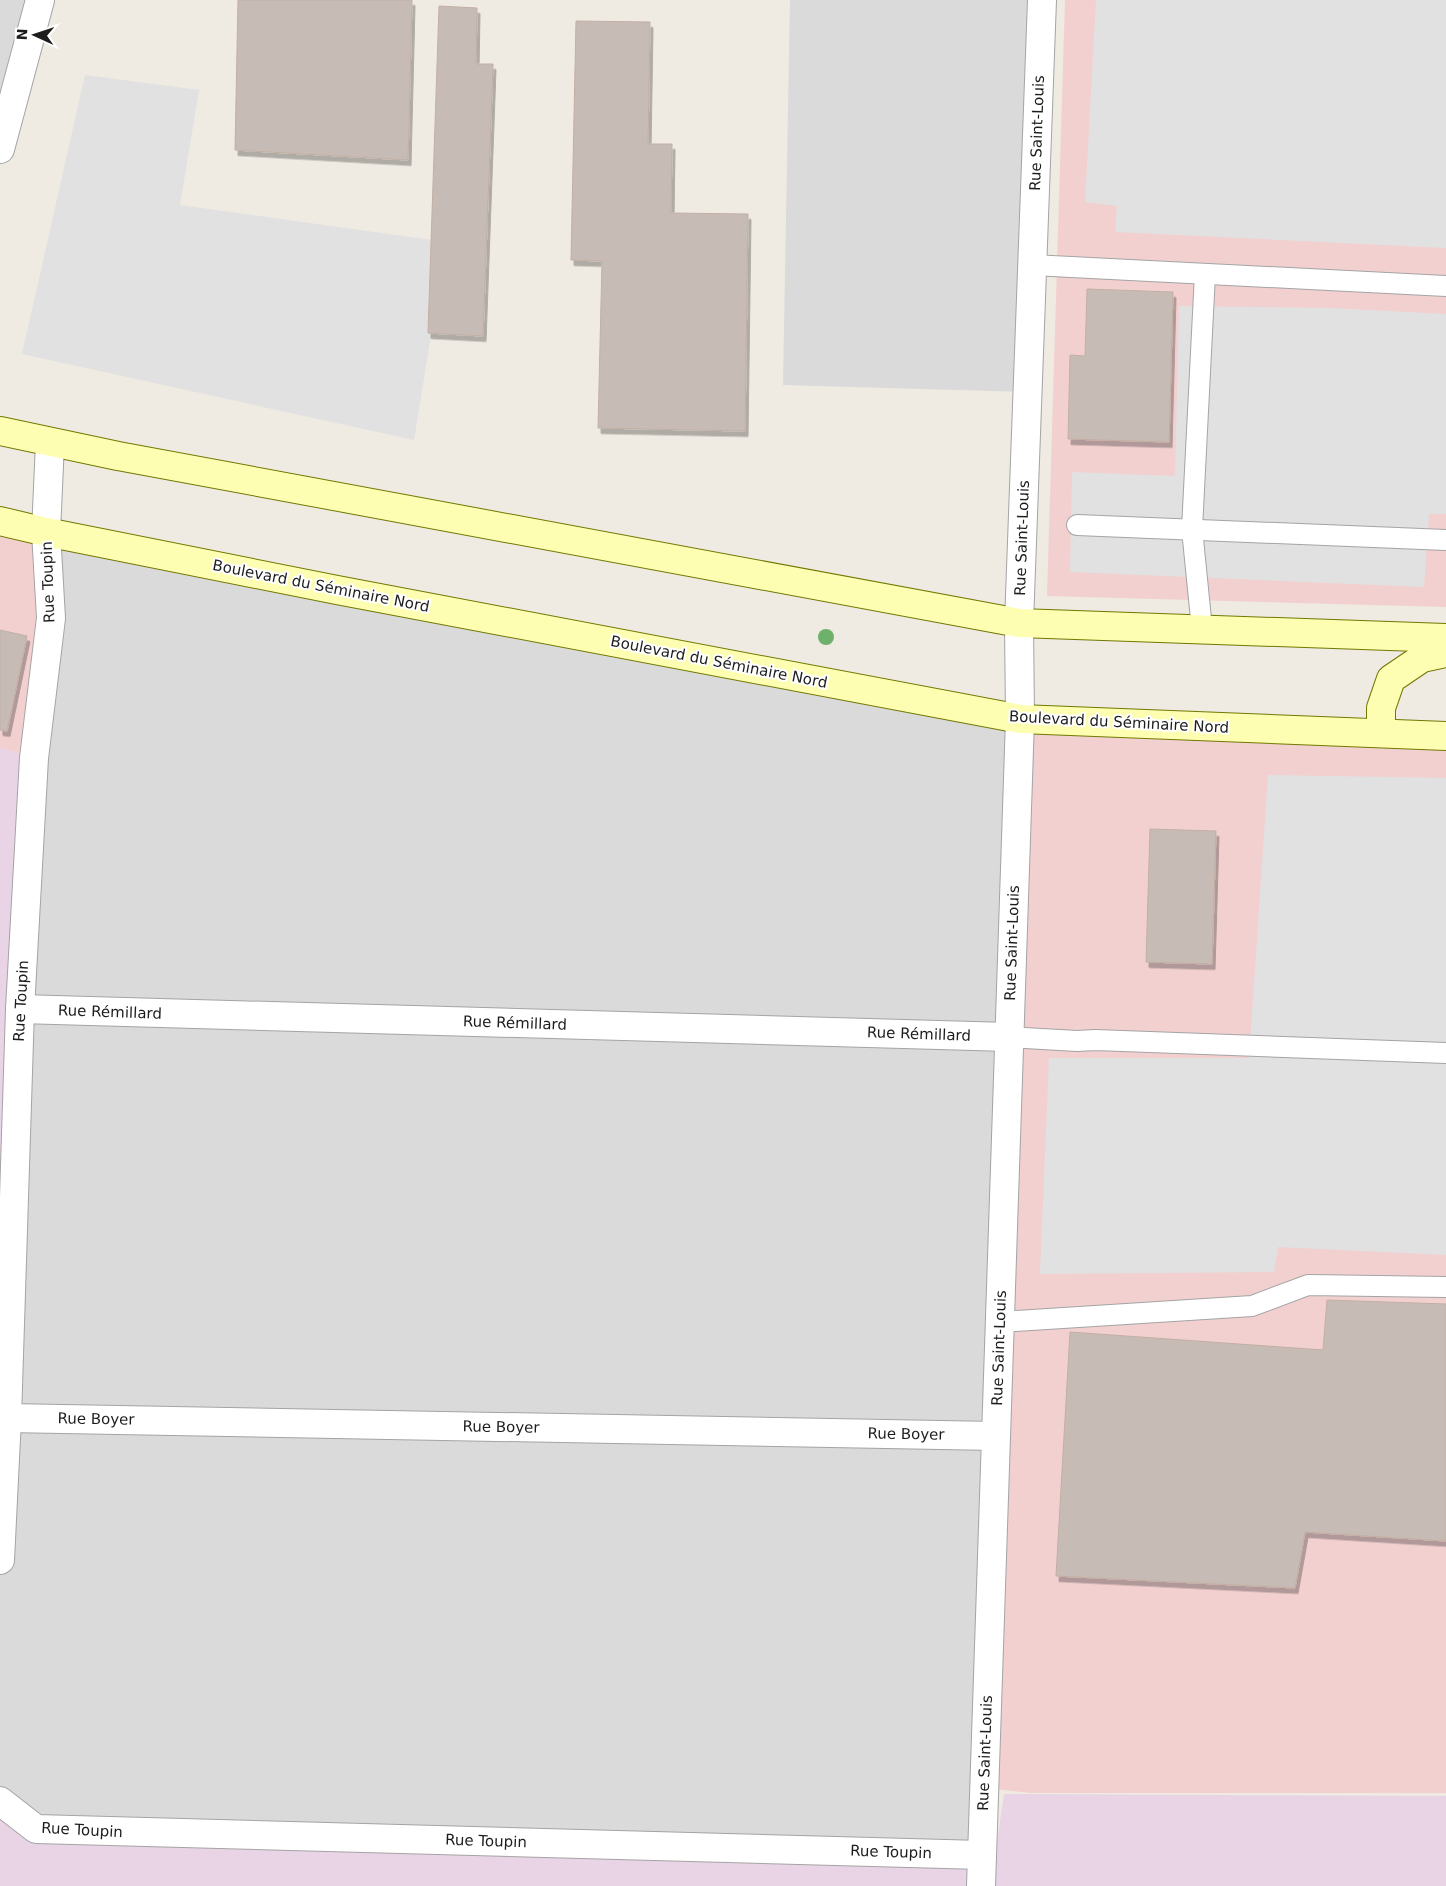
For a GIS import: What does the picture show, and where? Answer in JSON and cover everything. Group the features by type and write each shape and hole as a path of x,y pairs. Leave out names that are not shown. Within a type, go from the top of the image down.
{"main road":[{"path":"0,431 50,443 1019,623 1446,638"},
{"name":"Boulevard du Séminaire Nord","path":"0,521 46,532 337,590 1020,720 1446,736"},
{"path":"1381,733 1381,708 1391,679 1422,658 1446,653"}],"street":[{"path":"0,149 40,0"},
{"name":"Rue Saint-Louis","path":"981,1886 1020,720 1019,623 1042,0"},
{"name":"Rue Toupin","path":"0,1560 20,1009 34,758 52,618 46,532 50,443"},
{"name":"Rue Rémillard","path":"20,1009 1009,1037"},
{"name":"Rue Boyer","path":"6,1418 996,1436"},
{"name":"Rue Toupin","path":"0,1802 36,1829 982,1855"}],"lane":[{"path":"1032,265 1446,286"},
{"path":"1202,629 1192,529 1205,274"},
{"path":"1077,525 1446,540"},
{"path":"1009,1037 1077,1041 1096,1040 1446,1053"},
{"path":"1000,1322 1252,1306 1308,1285 1446,1287"}],"shaded area":[{"path":"0,0 39,0 0,142"},
{"path":"790,0 1042,0 1028,392 783,385"},
{"path":"1065,0 1446,0 1446,607 1047,596"},
{"path":"1096,0 1446,0 1446,248 1115,232 1117,206 1085,202"},
{"path":"85,75 199,90 180,205 446,242 414,440 22,354"},
{"path":"1179,306 1331,308 1446,314 1446,514 1429,514 1424,587 1070,572 1072,472 1175,476"},
{"path":"0,521 46,532 34,758 0,748"},
{"path":"46,532 1020,719 982,1855 36,1829 0,1802 0,1520"},
{"path":"1020,719 1446,736 1446,1793 1031,1793 984,1788"},
{"path":"0,748 34,758 0,1560"},
{"path":"1268,775 1446,778 1446,1255 1278,1247 1274,1272 1040,1274 1049,1058 1249,1058"},
{"path":"1004,1794 1446,1796 1446,1886 0,1886 0,1802 35,1828 995,1855"}],"building":[{"path":"238,0 412,0 408,160 235,150"},
{"path":"439,6 477,8 476,64 493,64 483,336 428,333"},
{"path":"576,21 650,22 648,144 672,144 671,213 748,214 745,431 598,428 602,261 571,260"},
{"path":"1087,289 1173,292 1169,442 1068,439 1070,355 1085,356"},
{"path":"0,630 27,636 7,731 0,730"},
{"path":"1150,829 1216,831 1212,964 1146,962"},
{"path":"1327,1300 1446,1304 1446,1541 1305,1532 1295,1588 1056,1576 1070,1332 1323,1350"}]}
